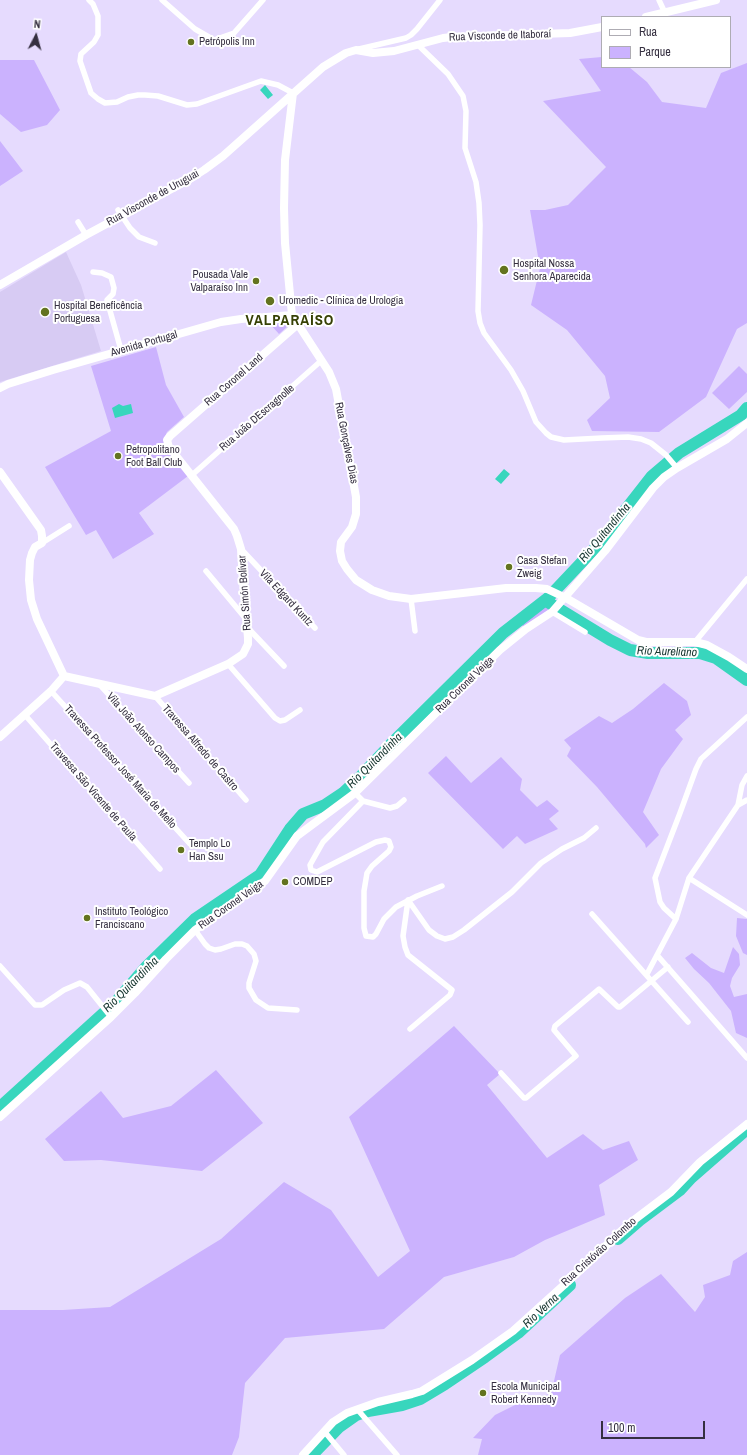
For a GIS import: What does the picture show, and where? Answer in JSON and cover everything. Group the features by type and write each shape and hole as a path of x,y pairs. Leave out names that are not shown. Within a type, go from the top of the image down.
{"street":[{"path":"89,0 94,4 98,16 98,35 94,42 81,54 80,61 91,93 98,100 105,103 117,102 128,97 145,95 158,96 187,105 197,104 261,81 278,85 294,93"},
{"path":"162,0 195,29 214,40 234,33 263,0"},
{"path":"356,50 406,38 411,35 440,0"},
{"path":"659,0 665,12"},
{"path":"650,16 716,0"},
{"name":"Rua Visconde de Itaboraí","path":"294,93 323,67 346,53 356,50 383,52 404,50 443,38 570,33 601,27"},
{"path":"418,45 448,74 463,96 466,111 465,148 476,182 479,203 480,225 478,311 480,323 484,332 511,370 523,391 536,422 551,437 564,440 628,437 641,439 651,443 666,455 677,468"},
{"name":"Rua Visconde de Uruguai","path":"0,285 86,235 119,212 190,179 214,162 294,93"},
{"name":"Rua Gonçalves Dias","path":"294,93 285,160 285,243 292,315 322,360 336,389 355,491 356,514 352,527 341,542 340,552 342,561 356,580 372,590 389,596 411,598 506,588 547,589 566,598 638,640 646,642 694,642 707,645 730,657 747,669"},
{"path":"119,212 130,228 139,237 155,243"},
{"path":"78,222 86,235"},
{"path":"93,272 102,273 111,277 114,288 113,294 107,300 121,350"},
{"name":"Avenida Portugal","path":"0,388 8,384 121,350 221,322 292,315"},
{"name":"Rua Coronel Land","path":"170,436 298,324"},
{"name":"Rua João D´Escragnolle","path":"192,475 322,360"},
{"name":"Rua Coronel Veiga","path":"0,1117 110,1017 195,930 265,881 297,836 355,793 500,650 526,629 552,612 566,598 605,551 653,488 677,468 718,445 747,423"},
{"name":"Rua Simón Bolívar","path":"155,696 239,658 246,650 248,638 241,549 234,529 169,447 168,440 170,436"},
{"path":"0,472 41,530 42,543"},
{"path":"64,676 37,620 31,600 29,580 32,553 35,547 69,526"},
{"name":"Vila Edgard Kuntz","path":"241,549 315,628"},
{"path":"206,571 246,619"},
{"path":"694,642 747,579"},
{"path":"411,598 415,631"},
{"path":"552,612 585,632"},
{"path":"247,627 284,666"},
{"path":"228,664 276,718 285,720 300,710"},
{"path":"64,676 155,696"},
{"path":"0,737 51,691 64,676"},
{"name":"Vila João Alonso Campos","path":"98,683 189,783"},
{"name":"Travessa Professor José Maria de Mello","path":"51,691 190,844"},
{"name":"Travessa Alfredo de Castro","path":"155,696 246,800"},
{"name":"Travessa São Vicente de Paula","path":"25,715 160,870"},
{"path":"676,919 660,902 655,878 701,758 747,717"},
{"path":"647,974 676,919 689,878 738,805 742,785 747,776"},
{"path":"355,793 363,801 390,808 397,806 404,800"},
{"path":"738,805 747,800"},
{"path":"363,801 324,842 311,861 310,868 317,872 376,842 389,841 391,847 389,851 372,866 367,873 364,891 364,928 366,936 373,937 384,919 396,907 408,900 442,886"},
{"path":"408,900 429,930 437,936 445,939 453,937 512,892 541,863 584,838 596,828"},
{"path":"689,878 747,915"},
{"path":"408,900 403,936 408,954 452,990 450,995 410,1029"},
{"path":"592,914 647,974 688,1022"},
{"path":"195,930 205,944 209,948 215,950 235,944 247,946 254,954 256,961 249,983 249,988 256,1000 268,1008 297,1010"},
{"path":"657,955 747,1058"},
{"path":"0,966 35,1005 42,1005 64,990 80,983 87,987 110,1017"},
{"path":"502,1073 524,1098 526,1098 576,1056 554,1030 555,1026 597,990 601,990 618,1007 620,1007 668,967"},
{"name":"Rua Cristóvão Colombo","path":"303,1455 333,1422 357,1409 422,1391 491,1347 527,1318 630,1223 670,1192 700,1162 747,1124"},
{"path":"357,1409 377,1434 397,1455"},
{"path":"324,1431 344,1455"}],"shaded area":[{"path":"265,85 273,95 268,99 260,90"},
{"name":"Hospital Beneficência Portuguesa","path":"66,252 81,285 101,351 0,382 0,292"},
{"path":"119,404 123,406 131,404 133,413 115,418 112,408"},
{"path":"504,469 510,474 501,484 495,479"}],"green space":[{"path":"601,57 601,68 630,68 647,82 662,102 706,108 721,73 747,63 747,323 737,329 706,397 659,432 592,431 587,420 610,398 605,376 567,330 531,305 540,268 530,210 545,210 568,205 606,167 543,101 601,91 579,59"},
{"path":"0,60 34,60 60,110 47,125 21,132 0,114"},
{"path":"0,141 23,171 0,186"},
{"path":"270,324 289,324 288,326 279,334"},
{"name":"Petropolitano Foot Ball Club","path":"156,347 166,385 184,417 167,432 164,440 164,446 188,476 139,513 154,534 113,559 96,530 86,535 45,467 111,431 91,366"},
{"path":"739,366 747,374 747,392 729,409 712,393"},
{"path":"545,602 554,608 524,627 520,623"},
{"path":"664,683 687,701 691,715 675,730 683,739 661,769 643,812 659,835 646,848 645,844 597,787 567,756 571,748 564,740 599,716 612,723 633,709"},
{"path":"446,756 471,783 501,757 522,779 520,790 537,807 547,800 559,811 549,819 558,829 525,844 517,836 503,849 428,773"},
{"path":"737,918 747,919 747,955 743,953 736,936"},
{"path":"733,947 739,954 740,965 732,978 730,986 734,997 747,994 747,1038 736,1033 731,1011 709,983 685,958 692,953 711,968 724,973"},
{"path":"454,1026 500,1074 487,1085 547,1158 583,1134 603,1150 629,1141 638,1160 599,1185 605,1215 545,1240 514,1257 444,1277 384,1329 285,1338 245,1383 239,1437 232,1455 0,1455 0,1310 63,1310 110,1307 221,1239 284,1182 331,1210 378,1277 410,1251 349,1117"},
{"path":"216,1070 263,1123 202,1171 101,1160 64,1161 45,1139 101,1091 123,1118 171,1106"},
{"path":"747,1252 747,1455 478,1455 482,1439 473,1438 495,1415 529,1398 551,1394 560,1355 625,1298 661,1274 695,1312 705,1297 703,1285 730,1275 733,1261"}],"waterway":[{"name":"Rio Quitandinha","path":"0,1107 116,1002 147,966 195,919 260,875 290,829 303,814 325,805 343,793 503,633 548,598 598,545 652,476 679,453 741,415 747,408"},
{"name":"Rio Aureliano","path":"546,601 610,640 630,650 648,653 700,653 716,658 747,680"},
{"name":"Rio Verna","path":"618,1239 640,1220 680,1190 691,1178 747,1129"},
{"name":"Rio Verna","path":"312,1455 339,1427 356,1415 368,1411 402,1405 420,1399 445,1384 518,1333 570,1285"}],"place":[{"name":"Petrópolis Inn","path":"191,42"},
{"name":"Hospital Nossa Senhora Aparecida","path":"504,270"},
{"name":"Pousada Vale Valparaíso Inn","path":"256,281"},
{"name":"Uromedic - Clínica de Urologia","path":"270,301"},
{"name":"Hospital Beneficência Portuguesa","path":"45,312"},
{"name":"Petropolitano Foot Ball Club","path":"118,456"},
{"name":"Casa Stefan Zweig","path":"509,567"},
{"name":"Templo Lo Han Ssu","path":"181,850"},
{"name":"COMDEP","path":"285,882"},
{"name":"Instituto Teológico Franciscano","path":"87,918"},
{"name":"Escola Municipal Robert Kennedy","path":"483,1393"}],"district":[{"name":"VALPARAÍSO","path":"290,321"}]}
